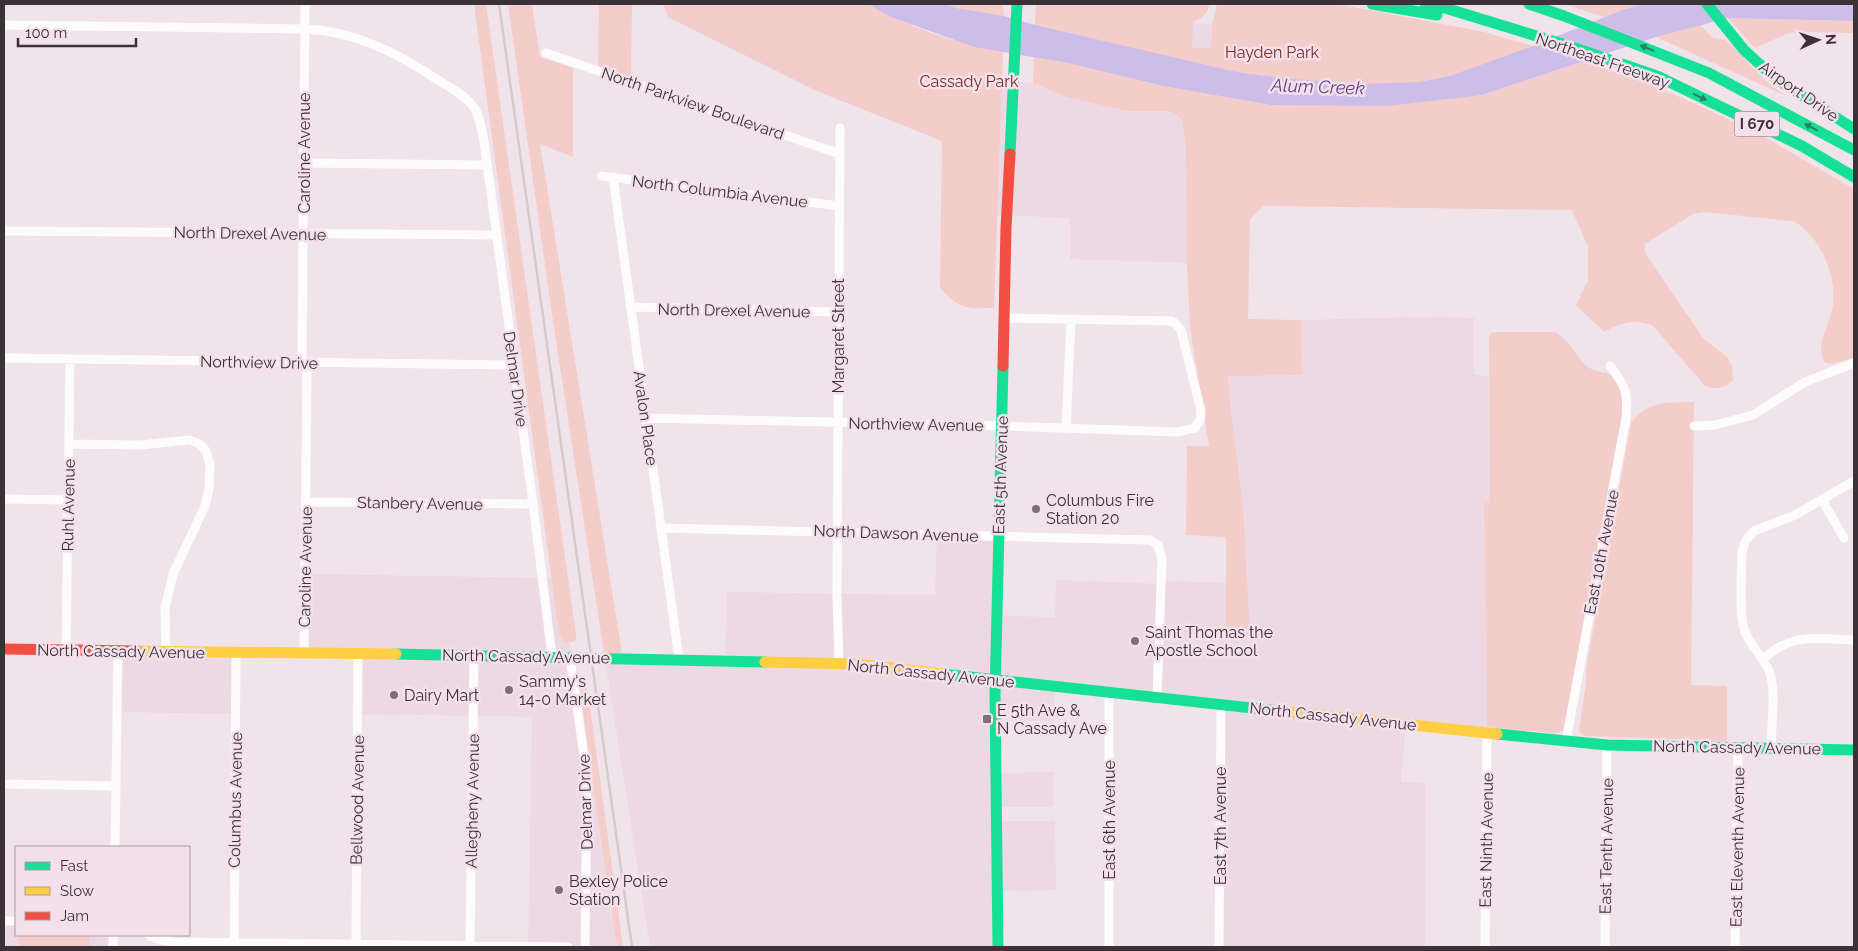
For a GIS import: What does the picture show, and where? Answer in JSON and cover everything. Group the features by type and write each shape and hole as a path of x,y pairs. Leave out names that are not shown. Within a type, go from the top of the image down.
{"main road":[{"name":"East 5th Avenue","path":"998,947 995,680 1006,228 1017,4"},
{"path":"1372,4 1515,30"},
{"name":"Northeast Freeway","path":"1425,4 1515,30 1657,76 1802,146 1854,177"},
{"name":"Northeast Freeway","path":"1529,4 1709,73 1854,150"},
{"name":"Airport Drive","path":"1707,4 1744,50 1775,78 1854,129"},
{"name":"North Cassady Avenue","path":"4,649 552,656 839,664 900,668 1109,693 1607,745 1854,750"}],"street":[{"name":"Caroline Avenue","path":"304,653 306,502 305,4"},
{"path":"4,25 305,29"},
{"name":"Delmar Drive","path":"305,29 357,37 407,59 454,90 471,104 480,122 552,656"},
{"name":"North Parkview Boulevard","path":"546,53 840,154"},
{"name":"Margaret Street","path":"839,664 836,594 840,128"},
{"path":"304,163 487,165"},
{"name":"North Columbia Avenue","path":"601,176 840,206"},
{"name":"Avalon Place","path":"613,177 679,659"},
{"name":"North Drexel Avenue","path":"4,231 496,236"},
{"name":"North Drexel Avenue","path":"630,307 838,312"},
{"path":"1004,318 1071,319 1066,429"},
{"name":"Northview Avenue","path":"646,418 1177,432 1195,428 1200,420 1201,411 1183,337 1176,324 1166,321 1071,319"},
{"name":"Northview Drive","path":"4,358 514,365"},
{"name":"Ruhl Avenue","path":"66,650 70,360"},
{"path":"1694,426 1715,425 1753,416 1805,382 1854,364"},
{"name":"East 10th Avenue","path":"1566,741 1626,418 1627,400 1624,385 1610,366"},
{"path":"69,444 140,445 190,440 201,445 206,451 210,464 209,489 205,506 173,574 165,608 166,652"},
{"path":"1771,748 1772,692 1770,674 1763,658 1746,636 1743,623 1742,551 1746,540 1754,531 1795,515 1854,481"},
{"path":"4,499 68,500"},
{"path":"1822,500 1844,538"},
{"name":"Stanbery Avenue","path":"306,502 533,504"},
{"name":"North Dawson Avenue","path":"661,528 1141,538 1150,540 1158,545 1162,559 1157,698"},
{"path":"1763,658 1774,648 1797,639 1854,640"},
{"path":"115,846 118,651"},
{"name":"Columbus Avenue","path":"234,945 236,652"},
{"name":"Bellwood Avenue","path":"356,946 358,653"},
{"name":"Allegheny Avenue","path":"470,947 474,655"},
{"name":"Delmar Drive","path":"570,657 587,776 585,947"},
{"name":"East 6th Avenue","path":"1109,693 1110,947"},
{"name":"East 7th Avenue","path":"1219,947 1222,704"},
{"name":"East Ninth Avenue","path":"1484,947 1487,733"},
{"name":"East Tenth Avenue","path":"1605,947 1607,745"},
{"name":"East Eleventh Avenue","path":"1735,947 1738,748"},
{"path":"4,784 116,786"},
{"path":"152,936 169,942 234,945 568,947"}],"shaded area":[{"path":"1190,23 1212,24 1211,49 1189,47"},
{"path":"1002,80 1033,83 1066,97 1126,111 1168,111 1178,115 1184,122 1186,151 1187,263 1070,259 1070,218 997,215"},
{"path":"1422,317 1474,318 1474,374 1489,377 1490,504 1484,504 1487,733 1406,724 1401,782 1426,783 1425,947 1220,947 1222,705 1055,686 1054,721 997,721 998,773 1053,772 1053,807 998,807 998,821 1055,821 1056,890 999,891 999,947 650,947 604,653 725,655 727,592 935,595 937,533 1000,536 996,616 1055,617 1056,580 1161,584 1168,581 1226,583 1226,633 1230,403 1228,376 1302,375 1301,320"},
{"path":"307,574 552,578 559,634 563,642 570,643 578,672 617,947 528,947 532,717 358,714 359,654 305,652"},
{"path":"118,649 236,651 235,714 117,712"},
{"path":"4,925 15,925 15,936 109,936 108,947 4,947"}],"green space":[{"path":"474,4 486,4 576,634 576,640 570,643 563,642 559,634"},
{"path":"508,4 532,4 540,57 573,68 573,157 540,144 622,653 604,653 553,321"},
{"path":"599,4 632,4 631,78 598,67"},
{"name":"Cassady Park","path":"663,4 868,4 934,34 1003,52 994,308 969,308 963,306 952,300 940,287 942,141 819,92 668,17"},
{"path":"945,4 1003,4 1004,16 955,8"},
{"name":"Hayden Park","path":"1036,4 1209,4 1204,15 1193,22 1192,48 1211,48 1212,24 1217,4 1332,4 1348,6 1484,32 1533,46 1522,50 1449,90 1268,86 1224,69 1192,62 1034,37"},
{"path":"1564,4 1645,4 1604,17"},
{"path":"1728,18 1854,21 1854,33 1796,32 1786,34 1755,48"},
{"path":"1700,25 1713,38 1726,40 1765,80 1786,96 1656,37"},
{"path":"1034,57 1068,63 1163,86 1271,105 1482,95 1584,61 1662,89 1766,138 1854,189 1854,358 1831,364 1824,362 1821,348 1832,310 1833,285 1826,260 1819,247 1803,228 1793,221 1704,212 1693,214 1645,244 1645,253 1703,338 1728,358 1732,367 1733,380 1723,387 1713,388 1705,386 1653,326 1634,322 1616,326 1604,332 1576,305 1588,280 1588,247 1572,210 1263,206 1250,219 1248,319 1301,320 1302,375 1228,376 1243,506 1250,634 1226,634 1226,537 1186,535 1187,446 1209,446 1190,327 1187,263 1186,151 1183,122 1178,115 1168,111 1126,111 1066,97 1033,83"},
{"path":"1492,332 1555,332 1567,342 1584,364 1609,374 1617,380 1622,396 1624,412 1565,728 1560,732 1487,727 1484,503 1490,503 1489,336"},
{"path":"1694,402 1691,685 1727,686 1727,741 1585,736 1579,730 1586,684 1586,669 1631,423 1644,410 1659,404"},
{"path":"583,683 587,685 623,947 617,947 590,765 580,686"},
{"path":"19,936 90,936 90,947 19,947"}],"water":[{"name":"Alum Creek","path":"868,4 945,4 956,8 1004,16 1035,25 1241,73 1361,84 1420,82 1450,76 1533,46 1622,10 1645,4 1854,4 1854,21 1728,18 1656,37 1482,95 1388,106 1271,105 1163,86 1068,63 974,47 891,17"}],"railway":[{"path":"499,4 632,947"}],"traffic: fast":[{"path":"1010,154 1017,4"},
{"path":"1372,4 1437,15"},
{"path":"1425,4 1445,8 1566,45 1657,76 1802,146 1854,177"},
{"path":"1529,4 1709,73 1854,150"},
{"path":"1707,4 1744,50 1775,78 1854,129"},
{"path":"998,947 995,695 1003,366"},
{"path":"396,654 765,662"},
{"path":"943,674 1279,711"},
{"path":"1497,734 1607,745 1854,750"}],"traffic: slow":[{"path":"137,651 396,654"},
{"path":"765,662 857,664 943,674"},
{"path":"1279,711 1497,734"}],"traffic: jam":[{"path":"1003,366 1006,228 1010,154"},
{"path":"4,649 137,651"}],"place":[{"name":"Columbus Fire Station 20","path":"1036,509"},
{"name":"Saint Thomas the Apostle School","path":"1135,641"},
{"name":"Sammy's 14-0 Market","path":"509,690"},
{"name":"Dairy Mart","path":"394,695"},
{"name":"E 5th Ave & N Cassady Ave","path":"987,719"},
{"name":"Bexley Police Station","path":"559,890"}]}
